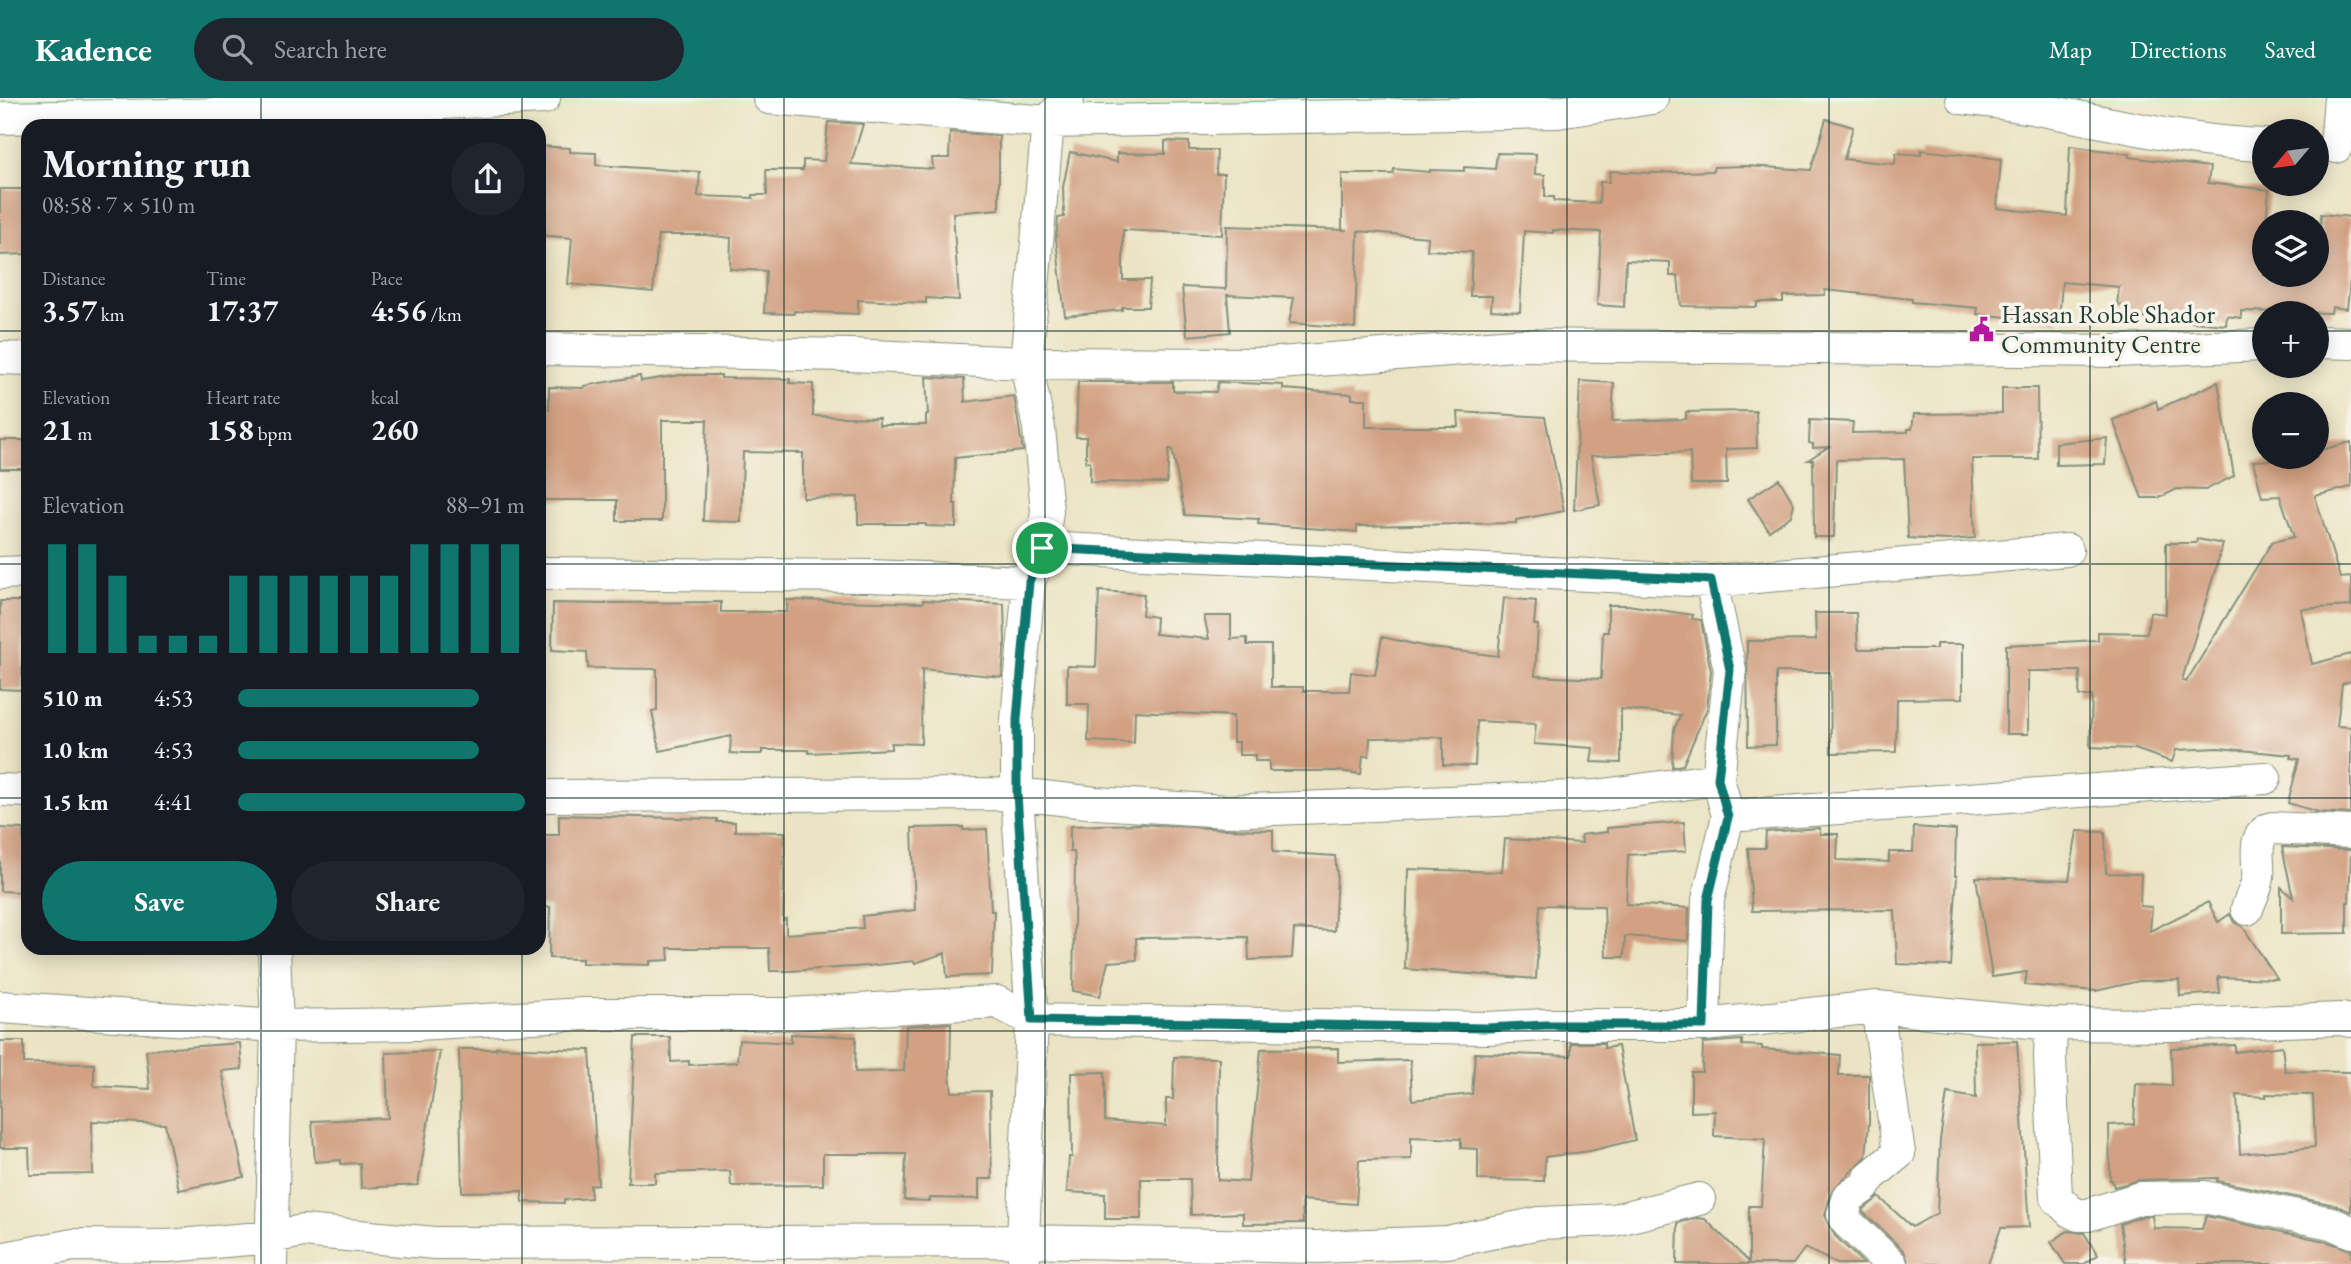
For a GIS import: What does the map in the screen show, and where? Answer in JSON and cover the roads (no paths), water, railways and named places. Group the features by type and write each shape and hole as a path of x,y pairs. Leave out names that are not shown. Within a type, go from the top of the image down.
{"street":[{"path":"0,118 230,113 544,98"},
{"path":"769,98 1058,110 1558,113 1653,98"},
{"path":"1962,98 2006,100 2096,121 2233,144 2252,145"},
{"path":"2335,147 2340,98"},
{"path":"1023,1252 1032,1020 1017,794 1017,720 1029,582 1042,548 1047,511 1039,428 1026,363 1058,110"},
{"path":"2329,342 2351,343"},
{"path":"546,349 850,355 1026,363 1266,364 1514,345 2116,351 2252,345"},
{"path":"0,358 21,359"},
{"path":"1042,548 1711,580 2067,550"},
{"path":"0,573 21,572"},
{"path":"546,572 870,576 1029,582"},
{"path":"1704,1025 1708,900 1728,817 1718,779 1730,670 1711,580"},
{"path":"1728,817 2265,778"},
{"path":"546,796 1017,794 1096,803 1227,811 1596,796 1718,779"},
{"path":"0,790 21,791"},
{"path":"2246,909 2258,879 2258,841 2267,830 2273,828 2351,832"},
{"path":"271,1251 277,1026 274,955"},
{"path":"0,1007 277,1026 417,1024 583,1014 789,1014 998,1002 1032,1020 1487,1028 1546,1025 1704,1025 1877,1007 2052,1024 2169,1025 2341,1019 2351,1021"},
{"path":"1877,1007 1899,1153 1871,1176 1864,1187 1849,1197 1843,1214 1848,1223 1891,1264"},
{"path":"2052,1024 2050,1057 2056,1197 2070,1211 2078,1215 2088,1215 2140,1198 2204,1197 2332,1223 2351,1232"},
{"path":"0,1259 73,1245 271,1251 303,1231 435,1243 1023,1252 1317,1247 1447,1242 1539,1223 1614,1220 1699,1199"}],"place":[{"name":"Hassan Roble Shador Community Centre","path":"1981,329"}]}
